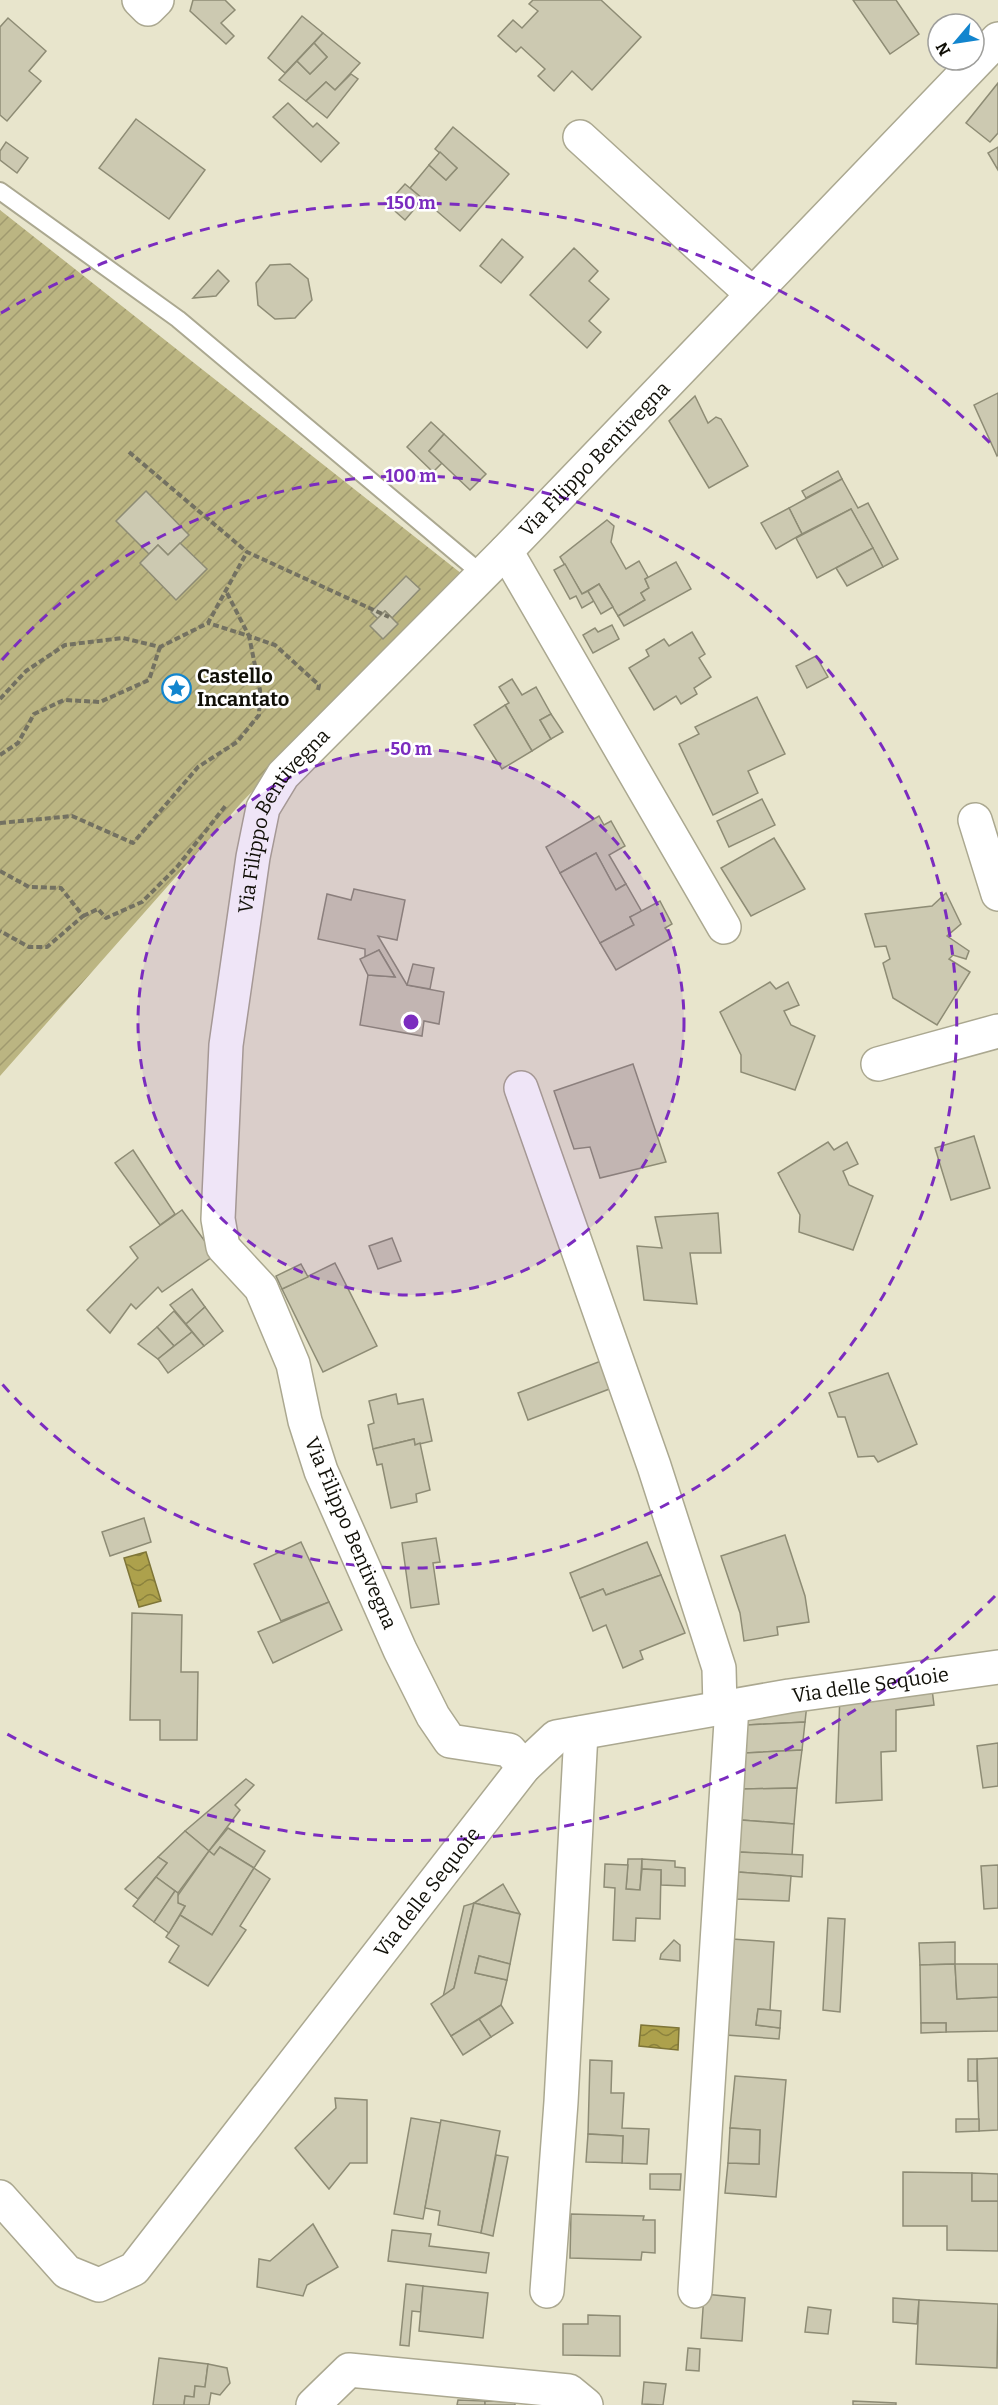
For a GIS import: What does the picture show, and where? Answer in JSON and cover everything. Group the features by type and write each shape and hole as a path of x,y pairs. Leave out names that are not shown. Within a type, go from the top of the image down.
{"street":[{"path":"139,0 148,9 157,0"},
{"name":"Via Filippo Bentivegna","path":"524,1767 509,1750 450,1741 433,1716 400,1650 321,1471 305,1421 293,1364 261,1288 223,1247 218,1219 226,1045 252,857 263,808 284,775 483,575 998,39"},
{"path":"580,137 752,294"},
{"path":"506,551 724,927"},
{"path":"975,820 998,894"},
{"path":"878,1064 998,1031"},
{"path":"521,1088 676,1534 719,1668 726,1707 695,2291"},
{"name":"Via delle Sequoie","path":"0,2197 67,2272 99,2285 134,2270 524,1767 556,1737 726,1707 998,1667"},
{"path":"547,2291 561,2102 581,1733"},
{"path":"314,2405 349,2370 569,2391 586,2405"}],"lane":[{"path":"0,191 178,319 483,575"}],"path":[{"path":"129,452 247,552 424,633"},
{"path":"0,699 26,671 65,645 123,638 160,647 208,623 227,593 247,552"},
{"path":"0,823 72,816 133,843 198,767 237,742 259,715 260,690 249,636 227,593"},
{"path":"208,623 275,645 319,685 316,697"},
{"path":"0,755 18,742 34,714 64,700 100,702 149,680 160,647"},
{"path":"0,931 29,947 47,947 83,916 98,909 106,918 142,902 177,867 233,796"},
{"path":"0,871 29,887 61,888 83,916"}],"shaded area":[{"name":"Castello Incantato","path":"0,210 462,574 242,802 0,1076"}],"water":[{"path":"146,1552 161,1601 139,1607 124,1558"},
{"path":"641,2025 679,2028 678,2050 639,2046"}],"building":[{"path":"193,0 225,0 235,10 221,23 234,36 226,44 190,11"},
{"path":"533,0 601,0 641,37 592,90 572,71 554,91 538,76 545,69 521,47 516,52 498,36 513,20 522,28 538,11 529,4"},
{"path":"853,0 896,0 919,34 890,54"},
{"path":"302,16 323,33 285,73 268,58"},
{"path":"8,18 46,51 29,71 41,81 7,121 0,115 0,27"},
{"path":"323,33 360,63 335,90 326,82 306,101 279,80 297,61 310,74 327,57 314,43"},
{"path":"314,43 327,57 310,74 297,61"},
{"path":"351,74 358,79 327,118 306,101 326,82 335,90"},
{"path":"998,83 998,133 990,142 966,123"},
{"path":"288,103 313,127 317,123 339,143 321,162 273,117"},
{"path":"136,119 205,170 169,219 99,168"},
{"path":"453,127 509,174 460,231 410,188 429,165 446,180 457,168 435,149"},
{"path":"6,142 28,158 17,173 0,160 0,151"},
{"path":"998,147 998,170 988,153"},
{"path":"440,152 457,168 446,180 429,165"},
{"path":"405,184 423,199 405,220 387,204"},
{"path":"502,239 523,257 501,283 480,266"},
{"path":"574,248 598,271 589,281 609,299 589,321 601,332 587,348 530,295"},
{"path":"290,264 308,279 312,300 295,318 275,319 258,305 256,283 270,265"},
{"path":"218,270 229,281 216,296 193,298"},
{"path":"998,393 998,455 997,456 974,405"},
{"path":"695,396 708,423 716,417 721,419 748,466 709,488 669,421"},
{"path":"431,422 444,434 429,451 442,463 433,472 407,447"},
{"path":"444,434 486,474 470,490 429,451"},
{"path":"838,471 842,479 806,498 802,491"},
{"path":"842,479 858,508 868,503 898,559 883,567 851,509 802,534 789,508"},
{"path":"146,491 189,535 168,555 158,545 149,554 116,521"},
{"path":"789,508 802,534 776,549 761,523"},
{"path":"851,509 873,548 817,578 796,538"},
{"path":"607,520 614,526 611,542 626,569 639,561 648,577 645,579 649,588 641,593 645,600 618,616 599,584 582,594 560,557"},
{"path":"180,543 207,569 176,600 140,563 158,545 168,555"},
{"path":"873,548 883,567 847,586 836,568"},
{"path":"676,562 691,589 624,626 618,616 645,600 641,593 649,588 645,579"},
{"path":"565,564 582,594 588,591 594,601 582,608 576,596 570,599 554,570"},
{"path":"406,576 420,589 392,618 385,611 378,619 371,612"},
{"path":"599,584 613,607 601,614 588,591"},
{"path":"385,611 398,624 383,639 370,626"},
{"path":"612,625 619,639 593,653 583,635 595,628 598,632"},
{"path":"692,632 705,654 699,658 711,677 694,688 697,694 681,704 676,696 654,710 629,668 649,656 646,650 664,639 669,646"},
{"path":"816,656 828,677 807,688 796,666"},
{"path":"512,679 522,695 536,687 551,714 540,720 551,739 532,751 505,705 509,703 499,687"},
{"path":"757,697 785,754 748,771 758,793 713,815 679,744 699,734 695,727"},
{"path":"505,705 532,751 502,769 474,725"},
{"path":"551,714 563,732 551,739 540,720"},
{"path":"762,799 775,825 729,847 717,821"},
{"path":"599,816 604,825 611,821 625,846 609,855 626,884 616,890 596,853 560,873 546,847"},
{"path":"774,838 805,889 751,916 721,868"},
{"path":"596,853 616,890 626,884 642,912 630,917 634,925 600,943 560,873"},
{"path":"354,889 405,900 397,940 378,936 407,985 444,992 439,1024 424,1021 422,1036 360,1025 368,975 395,977 379,950 365,958 365,949 318,939 327,894 351,900"},
{"path":"946,893 961,924 947,936 969,951 966,959 953,955 949,959 970,972 937,1025 893,998 883,963 890,959 886,946 875,947 865,914 932,906"},
{"path":"660,901 672,924 665,928 672,938 616,970 600,943 634,925 630,917"},
{"path":"379,950 395,977 368,975 360,959"},
{"path":"413,964 434,968 430,989 407,985"},
{"path":"770,982 776,989 788,982 799,1005 784,1011 791,1025 815,1036 795,1090 741,1072 741,1055 720,1012"},
{"path":"633,1064 666,1162 600,1178 590,1147 574,1149 554,1091"},
{"path":"974,1136 990,1188 951,1200 935,1148"},
{"path":"828,1142 834,1150 847,1142 858,1164 843,1171 849,1185 873,1196 853,1250 799,1232 800,1215 778,1173"},
{"path":"133,1150 175,1214 160,1225 115,1163"},
{"path":"182,1210 215,1255 162,1292 158,1287 136,1309 131,1304 110,1333 87,1310 138,1258 130,1247"},
{"path":"718,1213 721,1253 690,1253 697,1304 644,1300 637,1246 662,1248 655,1217"},
{"path":"392,1238 401,1261 378,1269 369,1246"},
{"path":"335,1263 377,1346 323,1372 282,1289"},
{"path":"301,1264 308,1277 282,1289 276,1276"},
{"path":"192,1289 205,1307 186,1324 170,1305"},
{"path":"205,1307 223,1331 204,1346 186,1324"},
{"path":"174,1311 192,1332 174,1346 157,1327"},
{"path":"157,1327 174,1346 158,1359 138,1344"},
{"path":"192,1332 204,1346 168,1373 158,1359"},
{"path":"601,1361 612,1388 528,1420 518,1393"},
{"path":"888,1373 917,1444 878,1462 874,1456 858,1457 845,1417 838,1417 829,1393"},
{"path":"396,1394 398,1404 423,1399 432,1441 415,1445 414,1439 373,1449 368,1425 374,1423 369,1401"},
{"path":"414,1439 415,1445 420,1443 430,1490 416,1494 417,1502 391,1508 382,1464 377,1465 373,1449"},
{"path":"144,1518 151,1542 110,1556 102,1532"},
{"path":"785,1535 805,1596 809,1622 777,1627 778,1635 744,1641 740,1613 721,1556"},
{"path":"436,1538 440,1562 433,1563 439,1604 411,1608 402,1543"},
{"path":"301,1542 329,1602 281,1621 254,1564"},
{"path":"647,1542 661,1575 606,1595 603,1589 580,1598 570,1573"},
{"path":"661,1575 685,1633 640,1651 643,1659 623,1668 606,1625 593,1631 580,1598 603,1589 606,1595"},
{"path":"329,1602 342,1630 273,1663 258,1632"},
{"path":"132,1613 182,1615 181,1672 198,1672 197,1740 160,1740 160,1720 130,1720"},
{"path":"931,1681 934,1705 896,1710 896,1751 881,1752 882,1800 836,1803 840,1694"},
{"path":"807,1704 805,1722 747,1725 747,1712"},
{"path":"805,1722 802,1750 745,1753 747,1725"},
{"path":"998,1743 998,1786 983,1788 977,1746"},
{"path":"802,1750 797,1788 743,1789 745,1753"},
{"path":"246,1779 254,1785 235,1805 240,1810 209,1851 185,1831"},
{"path":"797,1788 794,1824 741,1820 743,1789"},
{"path":"741,1820 794,1824 792,1855 739,1852"},
{"path":"228,1828 265,1851 254,1868 220,1847 214,1855 209,1851"},
{"path":"185,1831 209,1851 178,1893 156,1877 167,1863 158,1857"},
{"path":"220,1847 254,1868 212,1935 180,1915 185,1906 178,1903 176,1898 209,1851 214,1855"},
{"path":"739,1852 803,1855 802,1877 738,1872"},
{"path":"158,1857 167,1863 138,1899 125,1889"},
{"path":"628,1859 642,1859 640,1890 626,1889"},
{"path":"642,1859 675,1861 675,1867 685,1868 685,1886 661,1885 661,1870 642,1869"},
{"path":"605,1864 628,1865 626,1889 640,1890 642,1869 661,1870 660,1919 636,1918 635,1941 613,1940 615,1888 604,1887"},
{"path":"998,1865 998,1908 984,1909 981,1866"},
{"path":"254,1868 270,1879 240,1926 246,1930 208,1986 169,1962 179,1946 166,1937 180,1915 212,1935"},
{"path":"738,1872 791,1876 789,1901 736,1899"},
{"path":"156,1877 175,1891 154,1922 133,1906"},
{"path":"503,1884 520,1914 474,1903"},
{"path":"175,1891 178,1893 178,1903 185,1906 169,1933 154,1922"},
{"path":"474,1903 454,1988 443,1997 464,1906"},
{"path":"474,1903 520,1914 510,1964 479,1956 475,1973 507,1980 501,2005 451,2036 431,2004 454,1988"},
{"path":"828,1918 845,1919 840,2012 823,2010"},
{"path":"732,1939 774,1942 770,2010 758,2009 756,2025 780,2028 779,2039 726,2035"},
{"path":"674,1940 680,1945 680,1961 660,1959 661,1954"},
{"path":"955,1942 955,1964 920,1965 919,1943"},
{"path":"479,1956 510,1964 507,1980 475,1973"},
{"path":"955,1964 957,1999 998,1997 998,2031 946,2032 946,2023 921,2023 920,1965"},
{"path":"955,1964 998,1964 998,1997 957,1999"},
{"path":"501,2005 513,2023 491,2037 479,2019"},
{"path":"758,2009 781,2011 780,2028 756,2025"},
{"path":"479,2019 491,2037 463,2055 451,2036"},
{"path":"921,2023 946,2023 946,2032 921,2033"},
{"path":"998,2058 998,2130 979,2131 977,2059"},
{"path":"968,2059 977,2059 977,2081 968,2081"},
{"path":"590,2060 612,2061 611,2093 624,2093 622,2128 649,2129 647,2164 622,2163 623,2136 588,2134"},
{"path":"735,2076 786,2080 776,2197 725,2193 728,2163 759,2164 760,2130 730,2128"},
{"path":"335,2098 367,2100 367,2163 350,2163 329,2189 295,2148 336,2108"},
{"path":"411,2118 441,2123 423,2219 394,2214"},
{"path":"956,2119 979,2119 979,2131 956,2132"},
{"path":"441,2120 500,2131 481,2233 438,2225 440,2211 425,2208"},
{"path":"730,2128 760,2130 759,2164 728,2163"},
{"path":"588,2134 623,2136 622,2163 586,2162"},
{"path":"496,2155 508,2157 493,2236 481,2233"},
{"path":"903,2172 972,2173 972,2201 998,2201 998,2251 947,2250 947,2226 903,2226"},
{"path":"972,2173 998,2174 998,2201 972,2201"},
{"path":"650,2174 681,2174 680,2190 650,2189"},
{"path":"571,2214 644,2216 643,2220 655,2220 655,2253 642,2252 641,2260 570,2258"},
{"path":"313,2224 338,2267 307,2285 303,2296 257,2287 259,2259 270,2261"},
{"path":"392,2230 431,2234 429,2246 489,2253 486,2273 388,2261"},
{"path":"406,2284 423,2286 421,2312 412,2311 409,2346 400,2345"},
{"path":"423,2286 488,2293 483,2338 419,2331"},
{"path":"704,2294 745,2298 742,2341 701,2338"},
{"path":"893,2298 919,2300 917,2324 893,2322"},
{"path":"919,2300 998,2304 997,2368 916,2364"},
{"path":"808,2307 831,2310 828,2334 805,2332"},
{"path":"588,2315 620,2316 620,2356 563,2355 563,2324 588,2324"},
{"path":"688,2348 700,2349 699,2371 686,2370"},
{"path":"159,2358 208,2364 205,2387 195,2386 194,2397 185,2396 184,2405 153,2405"},
{"path":"208,2364 227,2368 230,2383 220,2395 211,2393 209,2405 184,2405 185,2396 194,2397 195,2386 205,2387"},
{"path":"644,2382 666,2384 663,2405 642,2404"},
{"path":"458,2400 485,2401 485,2405 457,2405"},
{"path":"485,2401 515,2402 515,2405 485,2405"},
{"path":"853,2401 896,2403 896,2405 853,2405"}],"place":[{"name":"Castello Incantato","path":"176,688"}]}
